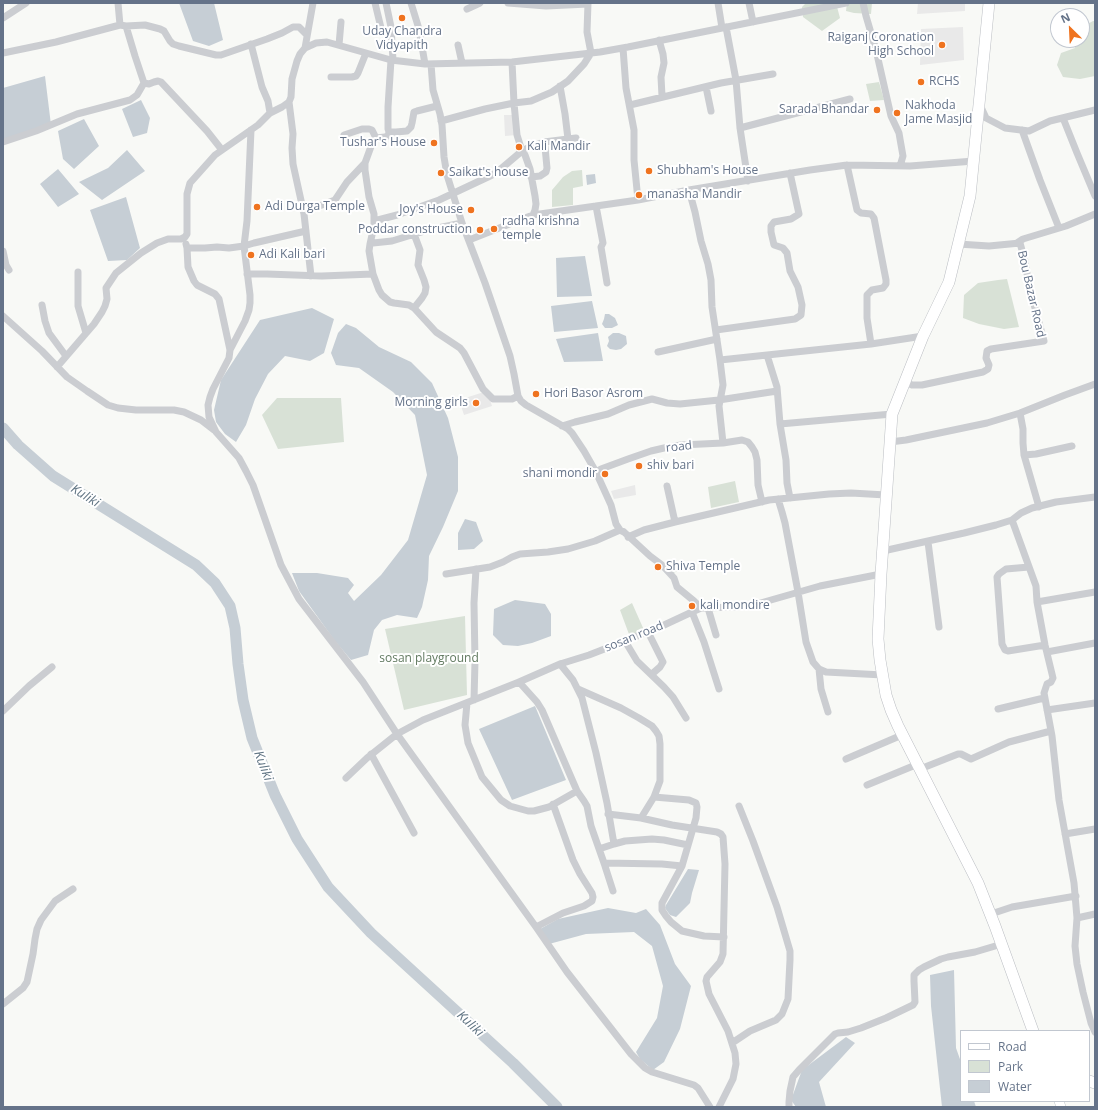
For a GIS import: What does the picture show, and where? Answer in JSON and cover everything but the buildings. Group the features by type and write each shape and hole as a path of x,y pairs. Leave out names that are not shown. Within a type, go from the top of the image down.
{"main road":[{"path":"989,3 970,196 949,282 922,336 892,414 878,639 888,702 902,735 978,883 991,914 1033,1030"}],"street":[{"path":"3,18 26,3"},
{"path":"3,142 36,131 77,114 130,100 137,95 144,83 123,25 118,3"},
{"path":"305,48 313,3"},
{"path":"375,3 382,32"},
{"path":"386,3 391,27 392,60 388,107 389,132 388,136 376,138 372,141 365,164 369,197 374,214 374,226 369,251 373,274 382,295 390,302 409,305 414,308 436,332 460,348 480,385 493,399 512,399 518,396"},
{"path":"411,3 438,106 446,168 452,193 510,356 518,396 526,405 568,429 572,433 596,472 611,505 616,524 624,533 662,565 674,578 678,587 704,608 716,635"},
{"path":"467,9 480,3"},
{"path":"441,121 514,103 531,101 552,92 568,81 584,64 591,53 587,32 588,3 508,3"},
{"path":"718,3 736,80 740,128 748,181"},
{"path":"749,3 752,22"},
{"path":"311,276 304,214 293,164 293,134 289,102 291,97 292,79 297,61 305,48 316,43 327,42 392,60 428,64 512,62 623,48 752,22 818,6 846,3"},
{"path":"863,3 876,50 891,116 899,133 903,156 900,166"},
{"path":"339,45 341,22"},
{"path":"3,53 56,42 123,25 145,25 160,29 164,31 170,42 178,46 216,55 227,53 282,33 296,26 299,27 307,36"},
{"path":"659,40 664,58 661,77 662,96"},
{"path":"251,44 270,113"},
{"path":"458,45 462,63"},
{"path":"623,48 626,88 634,130 634,160 638,200"},
{"path":"331,77 356,76 366,53"},
{"path":"512,62 517,135 531,177 536,204 533,216"},
{"path":"630,105 662,96 736,80 773,74"},
{"path":"144,83 149,84 158,81 161,82 210,134 222,150"},
{"path":"560,86 568,139"},
{"path":"706,87 711,111"},
{"path":"740,128 850,99"},
{"path":"216,432 209,417 208,405 213,389 229,358 230,350 219,299 215,294 197,285 188,267 185,237 187,234 187,194 190,183 215,155 259,125 270,113 289,102"},
{"path":"979,104 986,118 1005,128 1022,130 1030,130 1050,121 1095,110"},
{"path":"389,132 407,131 411,127 414,112 438,106"},
{"path":"1063,118 1095,196"},
{"path":"344,135 362,129 369,129 372,130 376,138"},
{"path":"230,350 249,310 250,295 244,246 247,221 251,130"},
{"path":"1022,130 1059,228"},
{"path":"374,221 398,215 439,200 496,173 530,147 544,142 576,138"},
{"path":"531,177 540,176 546,172 547,168 544,142"},
{"path":"469,240 533,216 638,200 790,173 847,165 900,166 974,161"},
{"path":"304,214 311,208 335,200 347,182 365,164"},
{"path":"847,165 857,210 861,213 871,214 874,218 886,280 886,284 883,288 872,290 867,295 867,318 871,344"},
{"path":"716,330 795,319 801,315 802,305 798,287 790,271 787,254 783,248 774,245 771,232 771,226 774,222 791,219 799,214 790,173"},
{"path":"689,190 711,280 712,306 723,385 722,394 719,400 723,443"},
{"path":"596,206 603,243 601,248 608,283"},
{"path":"1017,243 1023,239 1081,221 1095,214"},
{"path":"370,244 392,241 428,230 462,223"},
{"path":"186,248 229,248 244,246 306,231"},
{"path":"414,234 420,250 418,265 426,287 425,293 414,308"},
{"path":"57,367 94,324 107,300 106,288 116,273 141,253 157,243 168,239 181,239 185,237"},
{"name":"Bou Bazar Road","path":"905,382 912,385 922,385 983,372 988,369 986,358 987,352 991,349 1044,341 1020,243 989,246 958,244"},
{"path":"3,251 6,265 10,270"},
{"path":"78,272 78,306 86,333"},
{"path":"247,274 311,276 373,274"},
{"path":"42,305 45,321 50,333 66,356"},
{"path":"3,316 77,385 108,404 118,408 174,410 184,412 201,420 216,432 239,458 253,485 281,565 296,594 363,682 397,734 579,989 645,1068 652,1072 694,1085 698,1088 710,1107"},
{"path":"720,360 871,344 922,336"},
{"path":"658,352 717,339"},
{"path":"766,355 777,387 780,424 790,498"},
{"path":"890,442 906,440 987,422 1020,413 1095,384"},
{"path":"562,426 608,414 630,405 652,399 674,404 719,400 777,391"},
{"path":"1020,413 1023,429 1024,455 1039,507"},
{"path":"780,424 892,414"},
{"name":"road","path":"596,472 651,450 681,445 723,443 742,440 748,442 755,452 762,502"},
{"path":"1024,455 1072,446"},
{"path":"667,486 675,522"},
{"path":"446,574 490,567 520,554 558,550 581,545 607,536 644,530 778,499 829,494 886,495"},
{"path":"883,551 982,529 1012,520 1020,513 1027,510 1056,502 1095,496"},
{"path":"778,499 785,523 806,642 813,662 819,669 831,673 883,675"},
{"path":"1012,520 1036,586 1037,602 1053,678 1045,688 1044,698 1051,730 1056,784 1076,896 1077,918 1075,946 1077,964 1084,998 1095,1032"},
{"path":"928,542 939,627"},
{"path":"1029,567 1006,570 999,574 998,577 1002,644 1005,650 1008,651 1095,643"},
{"path":"476,569 474,603 475,661 471,702 465,725 468,743 482,777 501,800 510,806 528,811 549,807 577,791"},
{"name":"sosan road","path":"346,778 371,754 397,734 423,720 520,682 560,664 589,655 648,632 692,612 704,608 757,604 820,586 881,574"},
{"path":"1037,602 1095,592"},
{"path":"692,612 704,642 719,689"},
{"path":"648,632 662,662 660,667 652,674"},
{"path":"625,641 636,661 652,674 673,697 686,718"},
{"path":"560,664 573,680 582,698 592,737 614,844"},
{"path":"3,711 29,686 52,667"},
{"path":"819,669 828,712"},
{"path":"520,682 542,710 577,791 587,806 591,826 613,891"},
{"path":"578,689 621,708 639,718 652,726 659,736 660,781 654,797 640,818"},
{"path":"998,709 1044,698"},
{"path":"1047,710 1095,703"},
{"path":"867,785 958,754 971,759 1009,742 1051,730"},
{"path":"846,759 902,735"},
{"path":"371,754 414,833"},
{"path":"654,797 689,800 696,803 697,812 682,866 662,903 662,910 674,926 682,931 704,936 724,937"},
{"path":"536,927 563,912 584,906 592,901 593,897 580,874 553,804"},
{"path":"732,1043 750,1031 776,1020 782,1014 788,999 790,960 790,951 777,907 739,806"},
{"path":"608,814 640,818 717,832 723,837 725,864 724,937 722,957 706,981 709,994 728,1031 735,1053 736,1064 733,1079 719,1107"},
{"path":"1065,834 1095,828"},
{"path":"600,849 625,841 664,840 688,845"},
{"path":"604,863 662,864 682,866"},
{"path":"3,1004 23,988 27,982 40,920 55,901 73,889"},
{"path":"991,914 1012,908 1076,896"},
{"path":"1077,918 1095,914"},
{"path":"789,1107 793,1077 835,1034 854,1031 913,1005 915,1002 914,976 924,967 941,959 975,952 1002,944"}],"shaded area":[{"name":"Raiganj Coronation High School","path":"918,3 965,3 965,11 917,14"},
{"name":"Raiganj Coronation High School","path":"963,27 964,60 920,65 921,29"},
{"path":"504,115 515,115 517,135 505,136"},
{"name":"Morning girls","path":"487,391 492,406 464,415 459,400"},
{"path":"635,485 636,495 614,499 611,491"}],"green space":[{"path":"806,3 836,3 840,18 822,31 803,17 802,7"},
{"path":"847,3 872,3 871,14 846,11"},
{"path":"1095,21 1095,76 1080,79 1063,77 1057,65 1061,53 1075,48 1090,48 1090,23"},
{"path":"879,82 884,100 870,101 866,84"},
{"path":"582,170 583,186 573,188 573,205 552,207 552,190 563,177 572,171"},
{"path":"1007,279 1019,327 1004,329 979,324 963,318 964,295 978,283"},
{"path":"277,398 341,398 344,442 278,449 262,415"},
{"path":"735,481 739,502 711,508 708,487"},
{"path":"676,560 683,569 673,573 665,567"},
{"path":"632,603 644,630 630,637 620,610"},
{"name":"sosan playground","path":"465,616 467,695 404,710 385,629"}],"water":[{"path":"179,3 214,3 223,40 209,46 193,41"},
{"path":"45,76 51,125 3,141 3,88"},
{"path":"141,100 150,118 147,133 133,137 122,109"},
{"path":"84,119 99,146 74,169 63,159 58,131"},
{"path":"127,150 145,171 102,200 79,182 108,168"},
{"path":"58,169 79,194 58,207 40,184"},
{"path":"595,174 596,183 587,185 586,175"},
{"path":"126,197 140,248 127,260 108,261 90,210"},
{"path":"585,256 592,296 557,297 556,258"},
{"path":"592,301 598,328 554,332 551,306"},
{"path":"312,308 334,319 324,353 310,361 285,356 268,374 255,399 246,425 236,442 225,434 216,422 214,410 221,380 260,320"},
{"path":"605,314 609,314 615,318 618,325 612,328 605,328 602,324"},
{"path":"346,324 356,328 379,347 411,362 432,383 448,418 458,457 458,491 429,556 428,580 422,607 417,618 397,615 382,620 374,630 368,655 351,660 335,641 299,591 292,573 317,573 348,578 354,585 348,593 354,601 381,575 408,540 427,475 415,415 393,392 359,368 336,365 331,353 338,333"},
{"path":"598,333 603,361 564,362 556,339"},
{"path":"613,333 619,333 626,336 627,344 621,349 610,349 607,346 609,341 608,337"},
{"path":"465,519 476,522 483,541 474,549 458,550 458,533"},
{"path":"515,600 545,604 551,614 551,636 518,646 503,645 493,635 494,609"},
{"path":"535,706 566,780 512,800 479,729"},
{"path":"688,869 699,870 690,903 676,917 670,915 665,908"},
{"path":"608,908 636,913 646,909 660,925 675,964 691,986 680,1029 664,1062 653,1070 640,1059 636,1052 657,1018 663,986 652,946 634,932 586,934 549,944 540,929 558,919"},
{"path":"954,970 956,1048 960,1059 960,1102 974,1102 976,1107 942,1107 931,1006 930,975"},
{"path":"846,1037 855,1043 819,1082 826,1107 796,1107 791,1100 802,1070"}],"waterway":[{"name":"Kuliki","path":"3,428 18,445 53,476 196,565 215,583 230,606 235,628 243,700 252,738 275,795 297,839 328,887 371,933 513,1063 557,1107"}],"place":[{"name":"Uday Chandra Vidyapith","path":"402,18"},
{"name":"Raiganj Coronation High School","path":"942,45"},
{"name":"RCHS","path":"921,82"},
{"name":"Sarada Bhandar","path":"877,110"},
{"name":"Nakhoda Jame Masjid","path":"897,113"},
{"name":"Tushar's House","path":"434,143"},
{"name":"Kali Mandir","path":"519,147"},
{"name":"Shubham's House","path":"649,171"},
{"name":"Saikat's house","path":"441,173"},
{"name":"manasha Mandir","path":"639,195"},
{"name":"Adi Durga Temple","path":"257,207"},
{"name":"Joy's House","path":"471,210"},
{"name":"radha krishna temple","path":"494,229"},
{"name":"Poddar construction","path":"480,230"},
{"name":"Adi Kali bari","path":"251,255"},
{"name":"Hori Basor Asrom","path":"536,394"},
{"name":"Morning girls","path":"476,403"},
{"name":"shiv bari","path":"639,466"},
{"name":"shani mondir","path":"605,474"},
{"name":"Shiva Temple","path":"658,567"},
{"name":"kali mondire","path":"692,606"}]}
